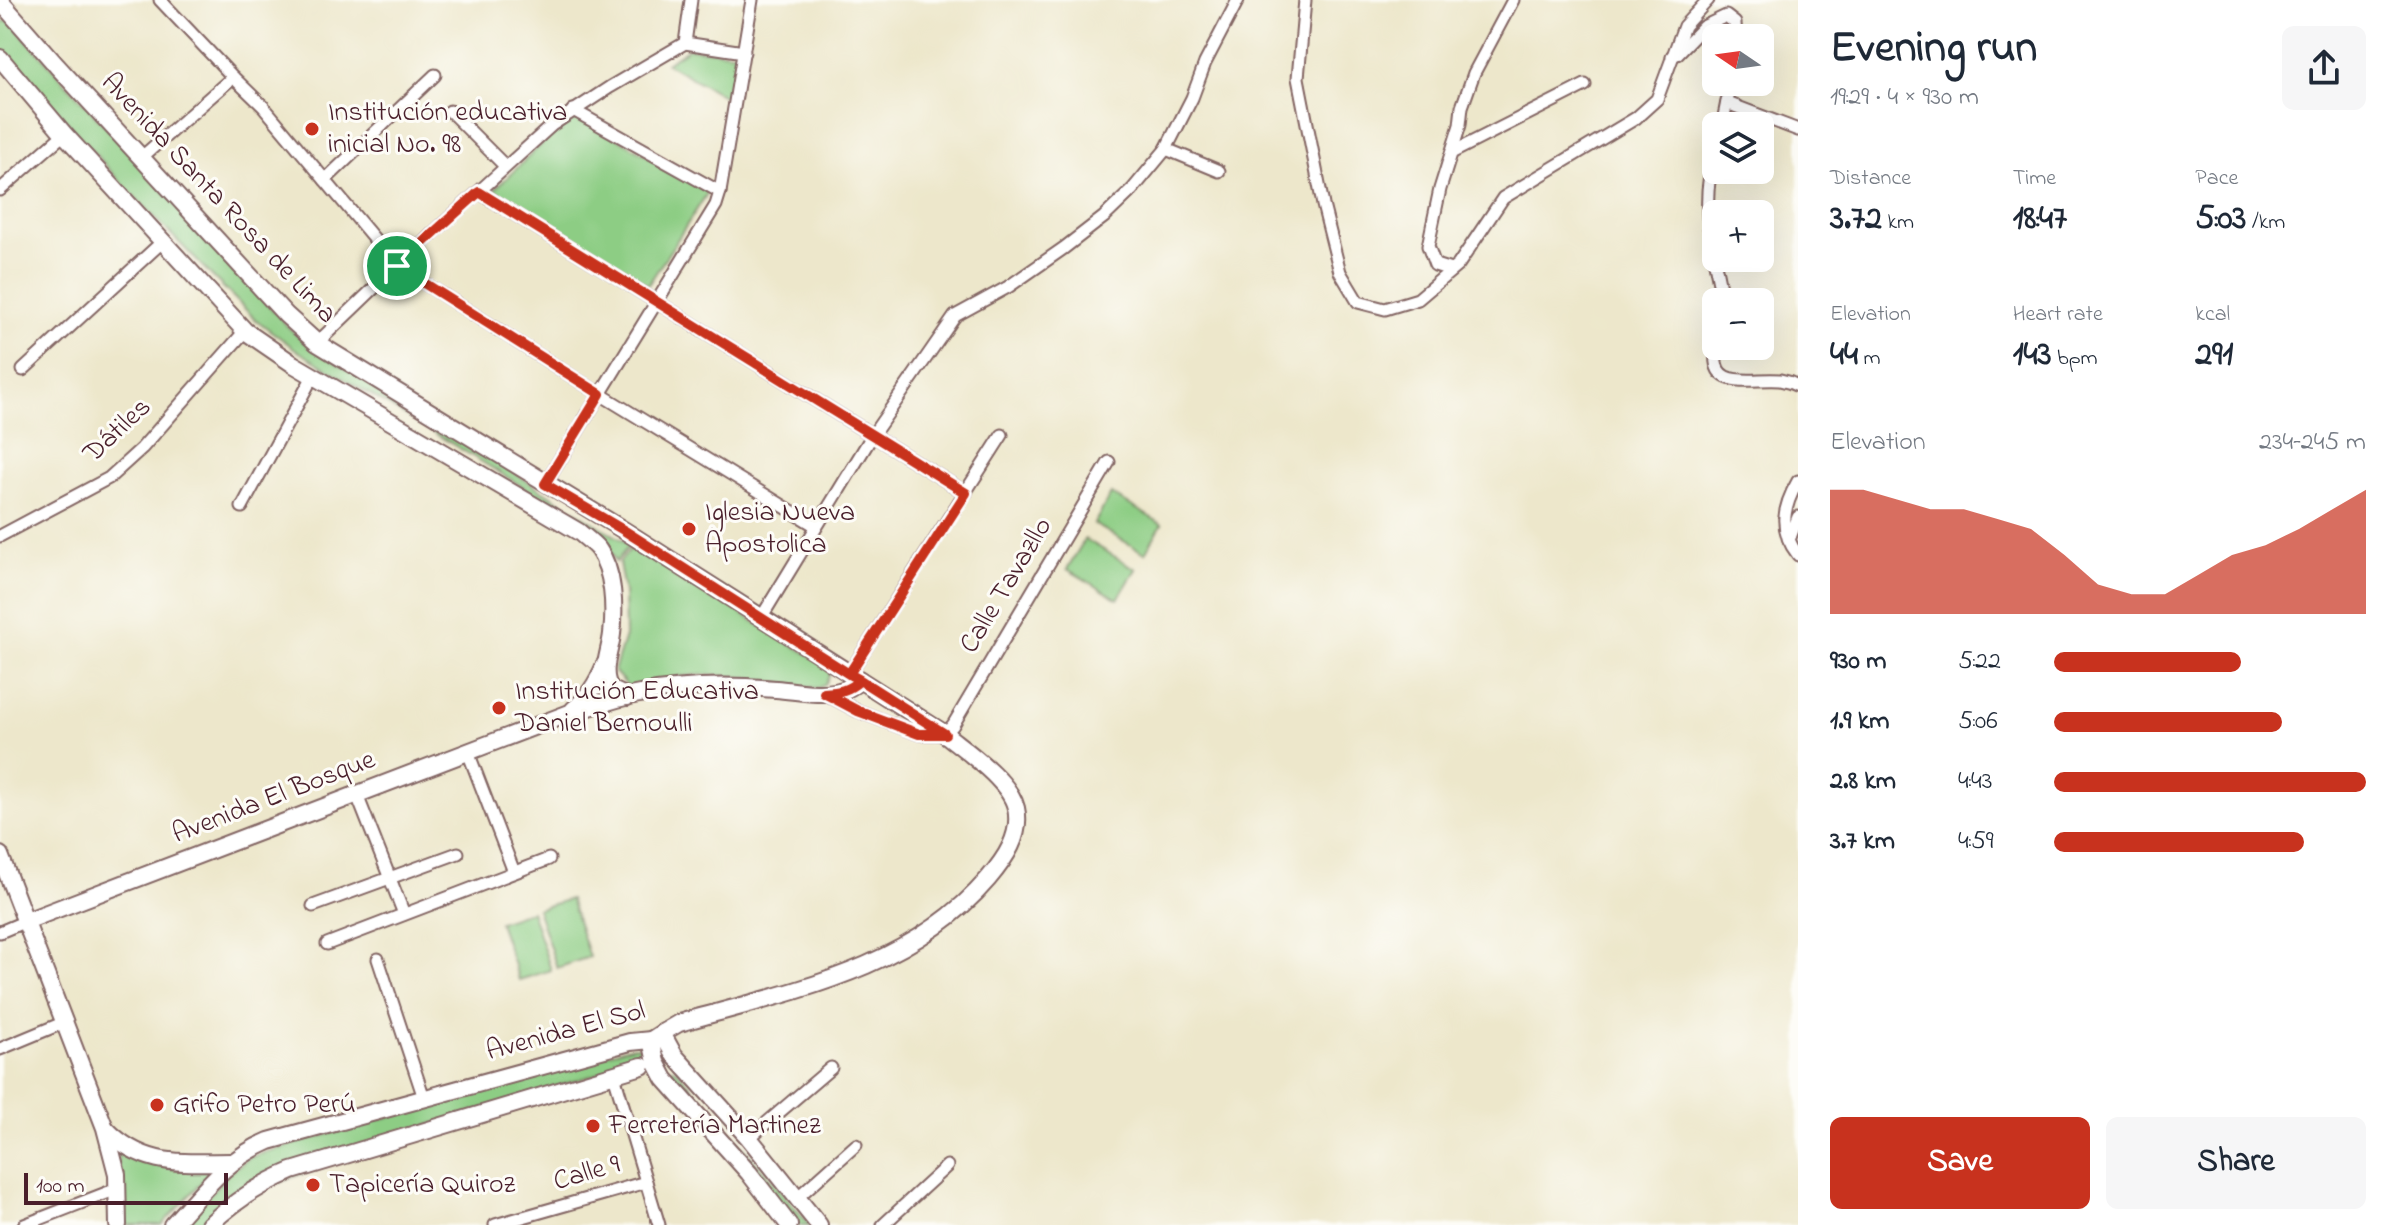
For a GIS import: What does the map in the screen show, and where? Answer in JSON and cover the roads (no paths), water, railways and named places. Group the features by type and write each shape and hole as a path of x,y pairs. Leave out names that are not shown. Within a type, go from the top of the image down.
{"main road":[{"name":"Avenida Santa Rosa de Lima","path":"1,4 286,315 317,343 625,531 945,734 985,766 1016,805"},
{"name":"Avenida Santa Rosa de Lima","path":"0,58 64,134 245,331 313,376 579,532 597,547 607,571 613,607 612,635 606,662"},
{"path":"606,662 605,674 610,689 627,697"},
{"name":"Avenida El Bosque","path":"567,714 584,701 598,682 606,662"},
{"name":"Avenida El Bosque","path":"26,921 567,714 627,697 685,686 725,685 842,692 852,687 855,677"},
{"name":"Avenida El Sol","path":"172,1225 231,1162 247,1150 269,1141 656,1036 679,1023 840,977 919,938 975,894 996,870 1011,847 1018,827 1016,805"},
{"path":"0,855 105,1128 119,1188 118,1225"},
{"path":"656,1036 749,1138 819,1225"},
{"path":"656,1036 649,1064 749,1173 789,1225"},
{"name":"Avenida El Sol","path":"209,1225 244,1196 292,1171 674,1055"},
{"path":"105,1128 129,1149 144,1156 186,1164 231,1162"}],"street":[{"path":"160,0 263,106 397,266 816,526"},
{"path":"685,43 691,0"},
{"path":"545,484 707,222 720,192 752,0"},
{"path":"761,618 872,436 955,316 1008,287 1104,217 1132,190 1166,149 1238,0"},
{"path":"1305,0 1298,78 1323,205 1340,272 1358,302 1385,309 1418,299 1458,265 1503,198 1636,118 1657,99 1684,26 1708,0"},
{"path":"1451,270 1435,265 1428,246 1440,189 1474,73 1513,0"},
{"path":"1709,24 1726,16 1735,24"},
{"path":"1672,55 1677,54 1702,28"},
{"path":"317,343 505,166 573,110 685,43 744,52"},
{"path":"325,180 435,75"},
{"path":"142,157 233,77"},
{"path":"1453,152 1585,85"},
{"path":"1725,112 1728,96"},
{"path":"1727,103 1798,130"},
{"path":"573,110 720,192"},
{"path":"450,111 505,166"},
{"path":"0,190 64,134"},
{"path":"1166,149 1219,171"},
{"path":"1707,184 1706,202 1719,288"},
{"path":"479,192 966,493"},
{"path":"23,370 162,242"},
{"name":"Dátiles","path":"0,536 109,478 142,448 245,331"},
{"path":"1714,360 1728,378 1741,382 1781,380 1798,386"},
{"path":"242,507 313,376"},
{"path":"855,677 1002,435"},
{"name":"Calle Tavazllo","path":"945,734 1109,462"},
{"path":"1798,481 1788,497 1785,513 1789,540 1798,555"},
{"path":"1789,540 1798,517"},
{"name":"Avenida El Bosque","path":"824,693 858,711 919,734 945,734"},
{"path":"468,752 514,872"},
{"path":"357,795 404,914"},
{"path":"313,906 458,853"},
{"path":"327,944 549,859"},
{"name":"Avenida El Bosque","path":"0,932 26,921"},
{"path":"378,959 424,1098"},
{"path":"0,1049 65,1022"},
{"path":"749,1138 831,1068"},
{"path":"614,1075 659,1225"},
{"path":"798,1197 856,1145"},
{"path":"883,1225 947,1166"},
{"name":"Calle 9","path":"495,1225 646,1182"},
{"path":"24,1225 119,1188"}],"place":[{"name":"Institución educativa inicial No. 98","path":"312,129"},
{"name":"Iglesia Nueva Apostolica","path":"689,529"},
{"name":"Institución Educativa Daniel Bernoulli","path":"499,708"},
{"name":"Grifo Petro Perú","path":"157,1105"},
{"name":"Ferretería Martinez","path":"593,1126"},
{"name":"Tapicería Quiroz","path":"313,1185"}]}
